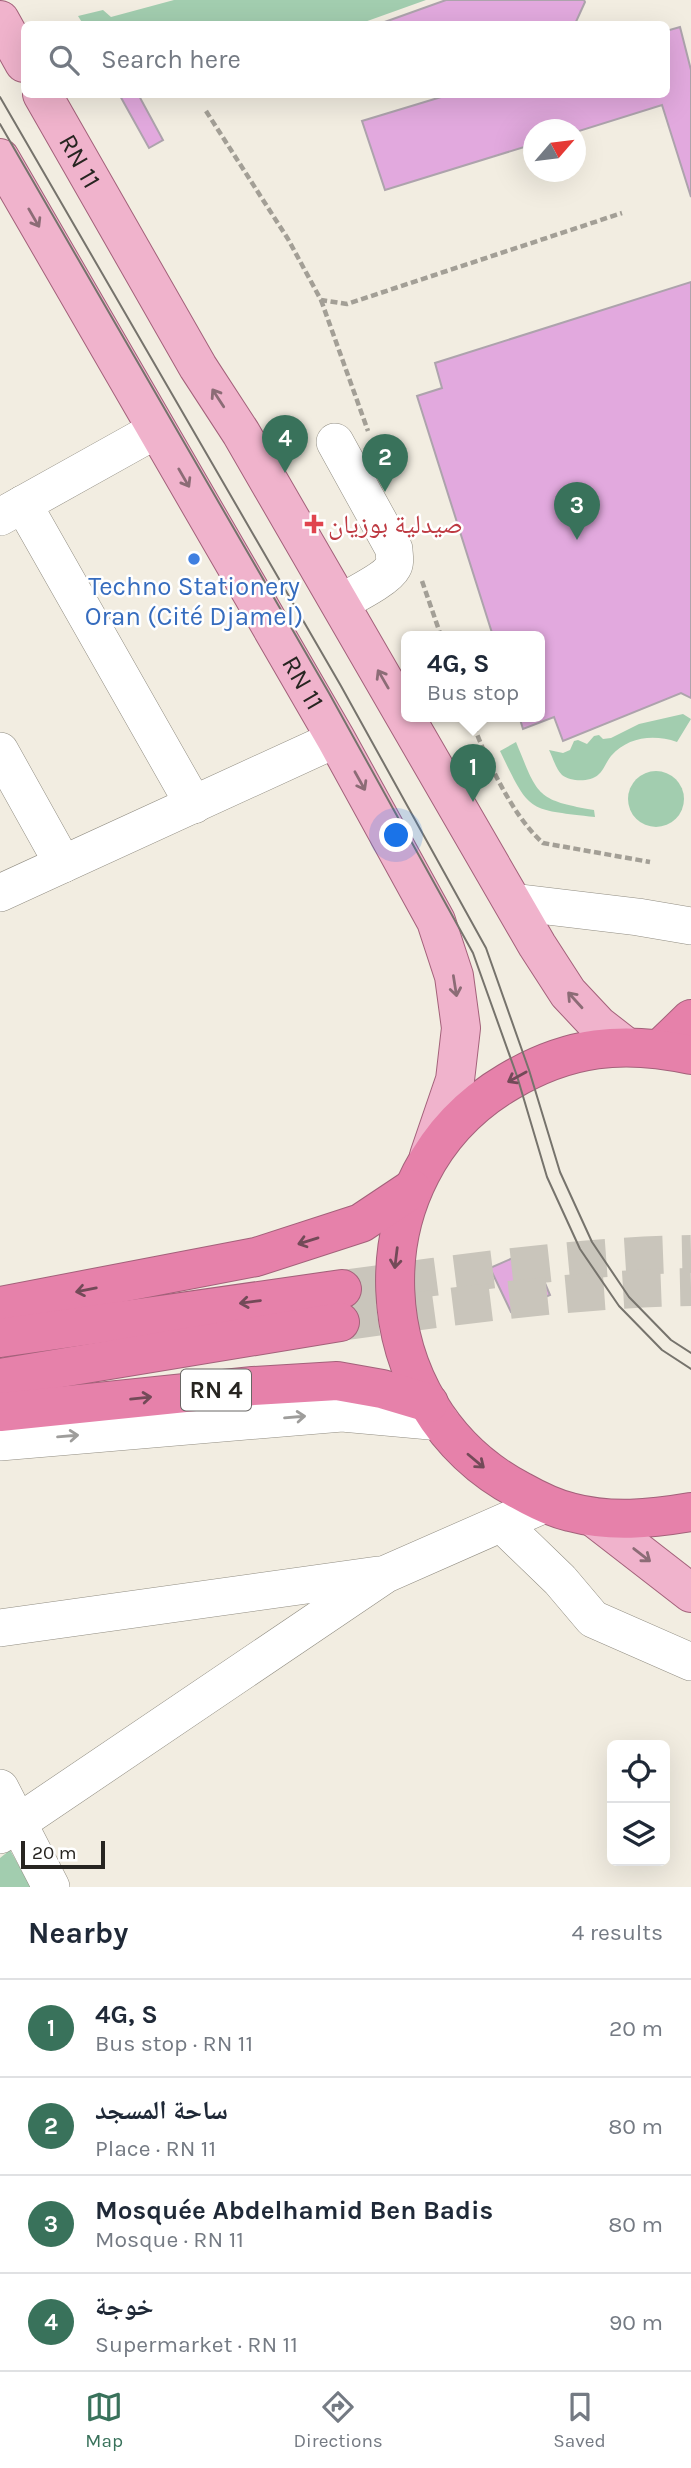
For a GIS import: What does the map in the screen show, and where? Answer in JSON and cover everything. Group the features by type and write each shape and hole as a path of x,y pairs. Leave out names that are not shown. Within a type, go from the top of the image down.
{"highway":[{"path":"0,1306 256,1257 361,1223 419,1175 454,1125 487,1094 544,1062 564,1055 594,1049 659,1050 691,1019"},
{"path":"419,1175 397,1243 394,1276 397,1321 408,1364 435,1413 459,1446 499,1480 545,1504 593,1517 646,1520 691,1512"},
{"name":"RN 4","path":"0,1338 341,1305 0,1378"},
{"name":"RN 4","path":"0,1412 253,1386 337,1381 382,1389 435,1413"}],"main road":[{"path":"0,20 21,58"},
{"name":"RN 11","path":"45,98 198,368 241,433 401,708"},
{"name":"RN 11","path":"0,158 336,739 436,921 454,976 461,1028 456,1080 419,1175"},
{"name":"RN 11","path":"409,722 568,993 598,1025 659,1050"},
{"path":"593,1517 691,1593"}],"street":[{"path":"156,430 12,510 194,805"},
{"path":"335,442 394,550 395,559 394,567 387,575 340,603"},
{"path":"0,893 336,739"},
{"path":"0,751 62,864"},
{"path":"513,902 638,916 691,926"},
{"path":"0,1442 342,1413 435,1413"},
{"path":"9,1829 386,1574 545,1504"},
{"path":"502,1524 560,1580 593,1619 691,1661"},
{"path":"0,1628 386,1574"},
{"path":"0,1788 9,1829 51,1887"}],"path":[{"path":"206,111 288,239 321,300 347,304 622,213"},
{"path":"472,722 517,813 543,843 650,862"}],"green space":[{"path":"174,0 426,0 367,21 81,21 78,16 103,10 111,17"},
{"path":"683,714 691,719 677,742 659,738 633,741 611,756 600,773 590,779 575,780 562,775 549,750 563,753 570,750 574,741 587,744 594,736 611,738 639,724"},
{"path":"516,742 529,774 541,792 560,803 594,810 595,817 543,809 525,797 500,751"},
{"path":"656,771 667,773 676,779 682,788 682,810 676,819 667,825 656,827 645,825 636,819 630,810 628,799 630,788 636,779 645,773"},
{"path":"10,1850 31,1887 0,1887 0,1858"}],"building":[{"path":"446,0 585,2 576,21 387,21"},
{"path":"680,27 691,70 691,197 662,105 586,129 586,119 523,119 523,147 385,190 362,121 438,98 670,98 670,30"},
{"path":"121,98 140,98 163,140 149,148"},
{"path":"691,282 691,698 681,693 563,741 554,717 545,720 545,631 491,631 417,396 442,388 435,363"},
{"path":"521,722 541,722 523,729"},
{"path":"531,1250 550,1295 511,1312 490,1268"}],"tunnel":[{"path":"342,1289 560,1262 691,1254"},
{"path":"340,1322 559,1295 691,1287"}],"tram line":[{"path":"0,97 341,686 486,948 529,1070 560,1172 592,1242 629,1297 671,1340 691,1353"},
{"path":"0,124 329,693 473,953 517,1076 547,1177 580,1249 619,1306 662,1350 691,1369"}],"place":[{"name":"خوجة","path":"285,473"},
{"name":"ساحة المسجد","path":"385,492"},
{"name":"صيدلية بوزيان","path":"314,524"},
{"name":"Mosquée Abdelhamid Ben Badis","path":"577,540"},
{"name":"Techno Stationery Oran (Cité Djamel)","path":"194,559"},
{"name":"4G, S","path":"473,802"}]}
